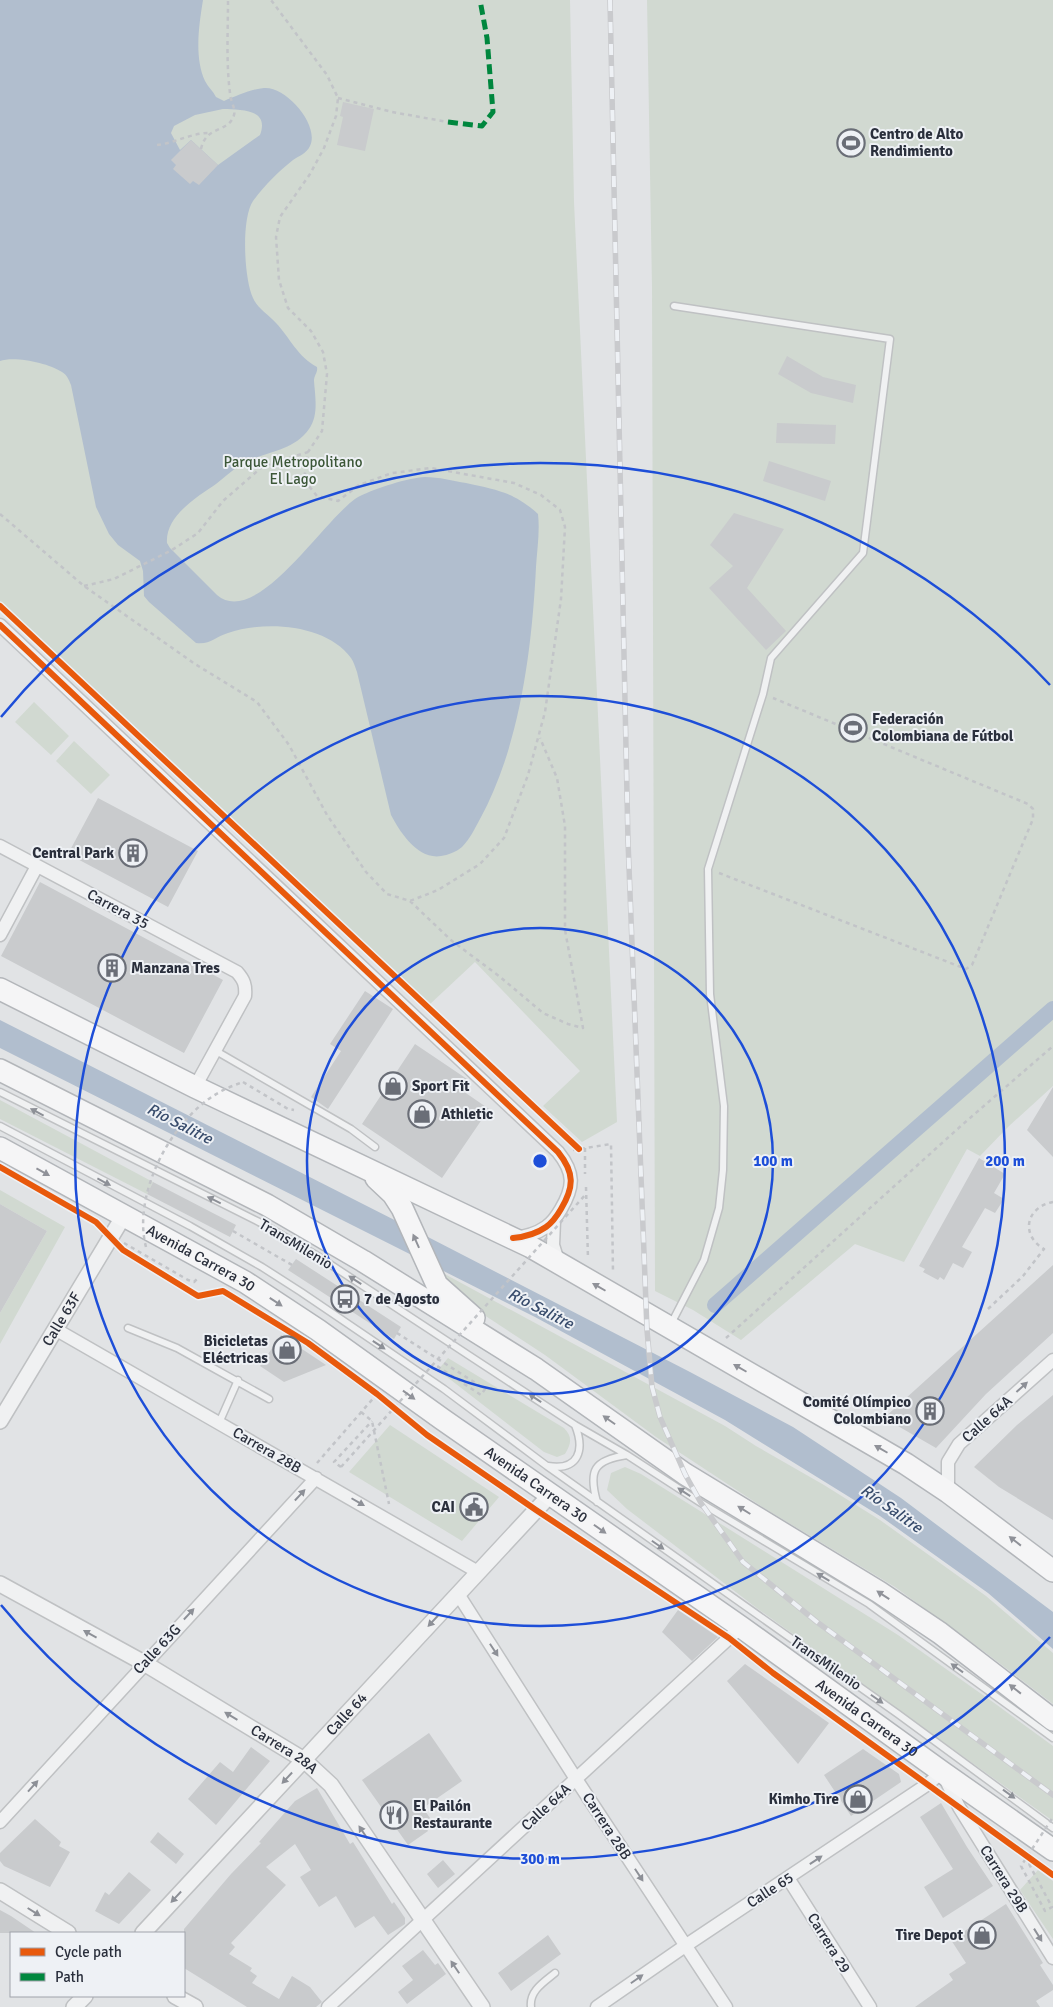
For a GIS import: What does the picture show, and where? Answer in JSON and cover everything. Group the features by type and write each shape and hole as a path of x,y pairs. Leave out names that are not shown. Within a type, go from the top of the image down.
{"highway":[{"path":"0,989 195,1087 513,1238 906,1464 948,1492 1053,1571"},
{"path":"0,1070 267,1205 363,1261 536,1369 685,1474 878,1592 940,1633 1053,1720"},
{"name":"Avenida Carrera 30","path":"0,1148 123,1217 245,1282 318,1330 383,1391 551,1494 741,1627 942,1772 1046,1857"},
{"path":"364,1167 393,1194 402,1208 431,1275 445,1293 536,1369"}],"street":[{"path":"0,625 558,1152 566,1162 571,1174 568,1196 554,1221 545,1228 513,1238"},
{"name":"Carrera 35","path":"0,846 237,972 244,980 246,988 244,996 216,1051"},
{"path":"0,935 37,866"},
{"path":"195,1087 216,1051"},
{"name":"Calle 63F","path":"0,1421 123,1217"},
{"path":"554,1221 553,1245 559,1264"},
{"name":"Carrera 28B","path":"55,1329 478,1572"},
{"name":"Calle 64A","path":"948,1492 948,1462 958,1444 1053,1360"},
{"name":"Calle 63G","path":"0,1822 312,1476"},
{"name":"Calle 64","path":"144,1932 551,1494"},
{"name":"Carrera 28A","path":"0,1584 144,1664 304,1760 331,1785 482,2007"},
{"name":"Carrera 28B","path":"458,1594 726,2007"},
{"name":"Calle 64A","path":"328,2007 741,1627"},
{"name":"Calle 65","path":"597,2007 928,1784 942,1772"},
{"name":"Carrera 29B","path":"942,1772 960,1806 1053,1958"},
{"name":"Carrera 29","path":"788,1878 870,2007"},
{"path":"0,1891 66,1932"},
{"path":"74,2007 84,1997"},
{"path":"177,1997 195,2007"}],"lane":[{"path":"670,1327 704,1260 719,1208 723,1170 724,1106 710,994 708,869 763,694 771,658 863,553 890,339 674,306"},
{"path":"216,1051 334,1119 375,1146"},
{"name":"TransMilenio","path":"0,1092 259,1222 300,1246 575,1424 627,1454 701,1503 869,1604 1053,1738"},
{"name":"TransMilenio","path":"0,1126 262,1267 444,1389 547,1466 898,1714 1053,1828"},
{"path":"128,1328 177,1348 238,1380 269,1399"},
{"path":"219,1423 238,1380"},
{"path":"547,1466 560,1468 570,1464 578,1456 580,1442 575,1424"},
{"path":"597,1502 592,1486 592,1477 601,1461 627,1454"},
{"path":"531,2007 530,2001 537,1988 555,1973"}],"path":[{"path":"157,145 167,144 186,137 211,133 227,125 234,118 231,99 228,0"},
{"path":"271,0 327,75 338,98 336,116 324,148 310,174 280,217 276,237 279,280 288,308 311,331 324,352 327,374 322,431 308,452 304,480 317,496 338,502 359,485 392,473 431,468 514,483 541,495 560,510 565,527 561,599 553,646 550,684 540,736 528,775 504,838 480,864 438,890 410,901"},
{"path":"338,98 392,112 448,122"},
{"path":"201,150 203,142 211,133"},
{"path":"84,586 114,579 172,550 198,533 223,501 262,467 308,452"},
{"path":"0,514 84,586 195,664 257,702 289,745 327,815 366,872 387,894 410,901 452,941 499,976 543,1013 568,1024 583,1028 565,930 565,826 557,778 540,736"},
{"path":"708,869 966,969 972,965 1033,819 1033,809 1028,804 763,694"},
{"path":"720,1343 962,1125 1053,1046"},
{"path":"154,1252 146,1247 142,1232 146,1194 155,1169 172,1137 193,1113 218,1093 243,1082"},
{"path":"572,1142 582,1149 585,1171"},
{"path":"558,1152 611,1144 613,1280"},
{"path":"372,1421 334,1462 341,1467 586,1194 588,1265"},
{"path":"988,1309 1023,1276 1044,1249 1033,1240 1029,1225 1031,1216 1036,1209 1053,1202"},
{"path":"233,1231 292,1265"},
{"path":"112,1236 122,1250 165,1275"},
{"path":"137,1250 188,1280 194,1282 197,1279 195,1276"},
{"path":"397,1333 485,1389 481,1394 434,1364"},
{"path":"369,1389 383,1391"},
{"path":"312,1476 361,1412 383,1391"},
{"path":"391,1406 398,1412"},
{"path":"361,1412 372,1421 393,1523"},
{"path":"1030,1864 1052,1907 1045,1911 1021,1866 1053,1818"},
{"path":"1025,1854 1046,1857"}],"green space":[{"name":"Parque Metropolitano El Lago","path":"0,0 570,0 574,202 617,1122 582,1142 543,1106 580,1071 475,962 429,1005 0,601"},
{"name":"Federación Colombiana de Fútbol","path":"647,0 1053,0 1053,1086 1009,1126 980,1156 967,1149 904,1262 855,1244 741,1340 693,1310 655,1291 652,287"},
{"path":"34,702 69,736 51,755 15,722"},
{"path":"74,741 110,775 91,794 56,761"},
{"path":"0,1100 153,1182 147,1194 0,1119"},
{"path":"0,1190 65,1227 0,1344 0,1313 47,1231 0,1204"},
{"path":"441,1272 725,1426 880,1520 986,1596 1053,1653 1053,1704 895,1587 764,1508 656,1437 545,1355 456,1295"},
{"path":"448,1358 564,1428 570,1438 569,1447 565,1454 557,1457 544,1452 438,1370"},
{"path":"390,1425 499,1497 462,1541 349,1472"},
{"path":"625,1467 641,1474 898,1635 1053,1746 1053,1821 758,1609 627,1509 607,1490 611,1473"},
{"path":"1038,1870 1053,1881 1053,1939 1020,1890"}],"water":[{"path":"0,0 203,0 199,30 199,62 205,81 216,97 224,101 254,90 273,89 282,93 299,108 310,128 312,137 309,148 277,174 253,201 247,221 245,249 250,289 255,302 276,323 299,353 317,367 314,381 315,412 309,429 294,443 240,465 184,508 171,524 167,543 217,595 234,601 252,597 272,583 292,565 346,506 360,496 392,484 425,477 466,483 513,496 538,514 539,527 534,598 522,696 505,760 494,791 474,830 462,847 444,856 425,854 411,843 395,822 391,815 357,672 352,660 340,647 327,638 311,632 276,626 243,629 223,635 209,642 196,643 149,602 144,596 143,571 140,561 118,545 109,534 96,507 68,378 64,373 40,363 14,359 0,361","holes":["223,109 252,112 257,115 261,120 262,126 260,135 218,165 191,140 180,150 171,133 174,126 195,115"]},
{"name":"Río Salitre","path":"0,1020 428,1237 793,1427 901,1498 1053,1612 1053,1649 988,1593 880,1516 725,1420 535,1317 0,1048"}],"building":[{"path":"343,102 374,109 365,151 337,145 343,117 340,116"},
{"path":"191,140 218,165 199,185 193,181 190,184 173,169 176,165 171,160"},
{"path":"787,356 823,377 856,385 853,403 811,393 778,374"},
{"path":"777,423 836,425 835,444 776,443"},
{"path":"769,461 831,481 825,501 763,481"},
{"path":"734,513 784,529 747,588 786,631 766,650 709,588 733,566 710,545"},
{"name":"Central Park","path":"98,798 198,851 168,907 68,854"},
{"name":"Manzana Tres","path":"40,882 223,980 184,1053 1,956"},
{"path":"365,991 393,1009 328,1109 311,1097 341,1051 330,1044"},
{"path":"415,1044 467,1079 460,1089 489,1109 442,1178 362,1124"},
{"path":"1053,1087 1053,1157 1027,1130"},
{"path":"979,1158 1005,1174 994,1193 1004,1199 995,1213 985,1208 962,1247 972,1252 963,1268 953,1263 944,1280 940,1277 938,1280 923,1272 925,1269 919,1266"},
{"path":"153,1182 236,1225 230,1237 147,1194"},
{"path":"0,1204 47,1231 0,1313"},
{"name":"7 de Agosto","path":"296,1259 401,1327 394,1339 288,1270"},
{"path":"1053,1265 1053,1333 986,1394 936,1448 884,1418"},
{"name":"Bicicletas Eléctricas","path":"281,1335 326,1365 284,1382 260,1366"},
{"path":"1053,1395 1053,1520 999,1487 974,1467 1017,1425"},
{"name":"CAI","path":"476,1494 487,1505 473,1520 462,1509"},
{"path":"678,1610 718,1637 692,1661 662,1632"},
{"path":"745,1664 829,1723 798,1764 727,1681"},
{"path":"429,1733 462,1781 423,1808 430,1818 423,1823 428,1831 408,1845 362,1780"},
{"path":"251,1747 270,1761 216,1825 188,1799 220,1762 233,1772"},
{"name":"Kimho Tire","path":"863,1749 899,1774 901,1782 851,1816 824,1775"},
{"path":"317,1788 350,1844 353,1842 392,1904 394,1902 405,1918 405,1924 388,1935 374,1916 355,1928 336,1896 319,1907 300,1877 311,1870 295,1844 266,1867 286,1885 231,1943 235,1947 229,1954 252,1968 250,1971 257,1976 252,1983 279,1999 292,1976 310,1987 322,2002 316,2007 247,2007 185,1969 184,1929 231,1874 261,1843 259,1842 295,1801"},
{"path":"941,1803 993,1886 943,1918 924,1887 953,1869 920,1817"},
{"path":"35,1819 61,1842 59,1846 70,1852 50,1887 4,1866 0,1861 0,1853"},
{"path":"158,1832 184,1854 176,1864 150,1842"},
{"path":"443,1860 455,1874 438,1888 427,1874"},
{"path":"129,1872 151,1890 119,1924 95,1911 105,1892 109,1895"},
{"path":"1006,1904 1043,1963 1040,1965 1053,1985 1053,1990 1036,2001 1040,2007 915,2007 953,1980 949,1974 966,1963 951,1940"},
{"path":"0,1910 35,1932 10,1932 0,1933"},
{"path":"548,1935 561,1954 511,1991 498,1973"},
{"path":"423,1950 435,1965 438,1963 446,1974 407,2004 398,1992 413,1980 402,1966"}],"waterway":[{"path":"715,1305 1053,1009"}],"railway":[{"path":"610,0 628,841 647,1330 652,1387 660,1417 685,1474 701,1503 743,1562 817,1622 1053,1795"}],"marked path":[{"path":"448,122 482,126 493,112 487,38 480,0"}],"cycle path":[{"path":"0,606 579,1149"},
{"path":"0,625 558,1152 570,1173 570,1187 565,1201 551,1223 546,1227 530,1235 513,1238"},
{"path":"0,1167 96,1222 123,1250 198,1296 223,1291 308,1343 377,1394 427,1435 729,1638 773,1673 1053,1875"}],"place":[{"name":"Centro de Alto Rendimiento","path":"851,143"},
{"name":"Federación Colombiana de Fútbol","path":"853,728"},
{"name":"Central Park","path":"133,853"},
{"name":"Manzana Tres","path":"112,968"},
{"name":"Sport Fit","path":"393,1086"},
{"name":"Athletic","path":"422,1114"},
{"name":"7 de Agosto","path":"345,1299"},
{"name":"Bicicletas Eléctricas","path":"287,1350"},
{"name":"Comité Olímpico Colombiano","path":"930,1411"},
{"name":"CAI","path":"474,1507"},
{"name":"Kimho Tire","path":"858,1799"},
{"name":"El Pailón Restaurante","path":"394,1815"},
{"name":"Tire Depot","path":"982,1935"}]}
